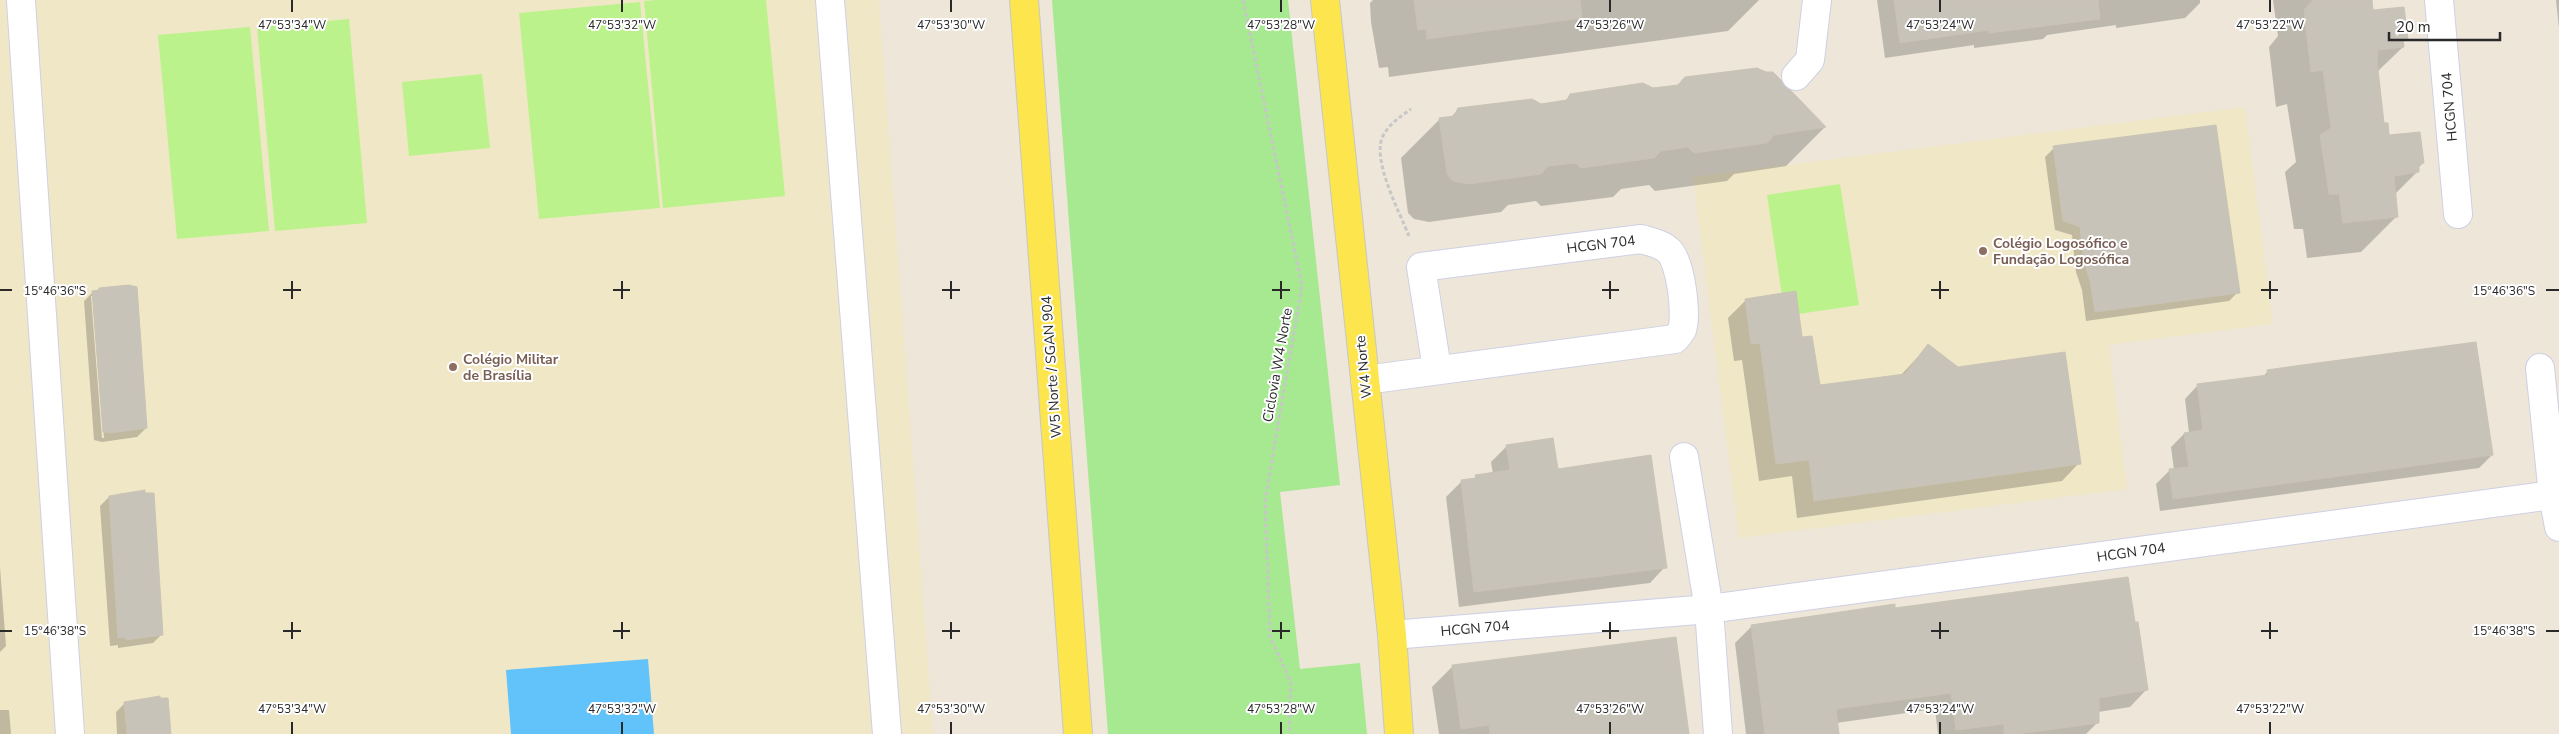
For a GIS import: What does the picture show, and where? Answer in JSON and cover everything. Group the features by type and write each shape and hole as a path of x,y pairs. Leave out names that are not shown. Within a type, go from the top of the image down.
{"main road":[{"name":"W5 Norte / SGAN 904","path":"1024,0 1078,734"},
{"name":"W4 Norte","path":"1325,0 1392,635 1398,734"}],"street":[{"path":"0,3 27,0"},
{"path":"830,0 888,734"},
{"path":"1796,76 1810,60 1817,0"},
{"name":"HCGN 704","path":"2439,0 2458,214"},
{"path":"21,1 70,734"},
{"name":"HCGN 704","path":"1364,380 1675,339 1681,332 1684,315 1678,264 1670,251 1658,243 1641,239 1422,266"},
{"path":"1422,266 1437,370"},
{"path":"2540,368 2553,495 2559,527"},
{"path":"1684,457 1709,609 1718,734"},
{"name":"HCGN 704","path":"1392,635 1709,609 2553,495"}],"path":[{"name":"Ciclovia W4 Norte","path":"1243,0 1302,286 1266,500 1270,637 1291,682 1289,734"},
{"path":"1411,109 1392,123 1382,137 1380,154 1384,174 1422,266"}],"shaded area":[{"name":"Colégio Militar de Brasília","path":"0,0 879,0 933,734 0,734"},
{"name":"Colégio Logosófico e Fundação Logosófica","path":"2245,107 2273,324 2109,345 2127,489 1739,538 1693,177"}],"green space":[{"path":"766,0 785,196 663,208 644,1"},
{"path":"1052,0 1288,0 1340,485 1280,492 1300,669 1360,663 1367,734 1108,734"},
{"path":"640,2 660,208 539,219 519,13"},
{"path":"349,19 367,223 275,231 257,27"},
{"path":"250,27 269,231 177,239 158,35"},
{"path":"482,74 490,148 409,156 402,82"},
{"path":"1840,184 1859,305 1785,316 1767,195"}],"water":[{"path":"648,659 654,734 511,734 506,670"}],"building":[{"path":"1414,0 1580,0 1582,18 1427,39 1426,29 1418,30"},
{"path":"1894,0 2098,0 2100,19 1989,33 1989,30 1900,43"},
{"path":"2313,0 2372,0 2373,10 2404,7 2408,39 2403,39 2404,47 2378,50 2377,61 2384,123 2388,123 2389,135 2420,132 2424,163 2419,164 2419,172 2394,176 2398,217 2343,223 2339,194 2329,194 2320,135 2331,128 2323,70 2311,72 2304,10"},
{"path":"1757,68 1766,72 1773,72 1826,127 1774,135 1767,143 1694,153 1688,147 1661,151 1654,158 1581,168 1576,163 1548,166 1541,174 1469,184 1453,181 1447,174 1439,118 1454,116 1458,108 1532,99 1541,104 1567,100 1570,94 1643,83 1653,88 1678,85 1685,77"},
{"path":"2216,125 2240,293 2095,312 2090,281 2084,262 2080,227 2063,221 2053,146"},
{"path":"129,285 137,287 147,428 111,433 103,432 92,291 99,290 99,288"},
{"path":"1796,291 1802,337 1812,336 1820,385 1905,374 1928,344 1958,367 2065,352 2081,464 1814,501 1809,460 1776,464 1760,343 1751,344 1745,299"},
{"path":"2476,342 2493,455 2173,499 2169,469 2189,467 2184,433 2203,430 2197,384 2268,375 2267,370"},
{"path":"1553,438 1558,469 1651,455 1667,568 1474,592 1461,480 1476,478 1475,475 1510,470 1506,445"},
{"path":"145,490 145,493 154,493 163,635 126,640 126,637 118,638 109,496"},
{"path":"2128,577 2135,622 2138,622 2148,690 2099,698 2099,723 2017,734 2004,734 2004,724 1956,730 1951,693 1836,709 1839,734 1765,734 1751,625 1895,604 1895,608"},
{"path":"1676,637 1689,734 1490,734 1489,725 1461,729 1452,665"},
{"path":"160,696 160,698 168,698 171,734 127,734 124,702"}],"place":[{"name":"Colégio Logosófico e Fundação Logosófica","path":"1983,251"},
{"name":"Colégio Militar de Brasília","path":"453,367"}]}
